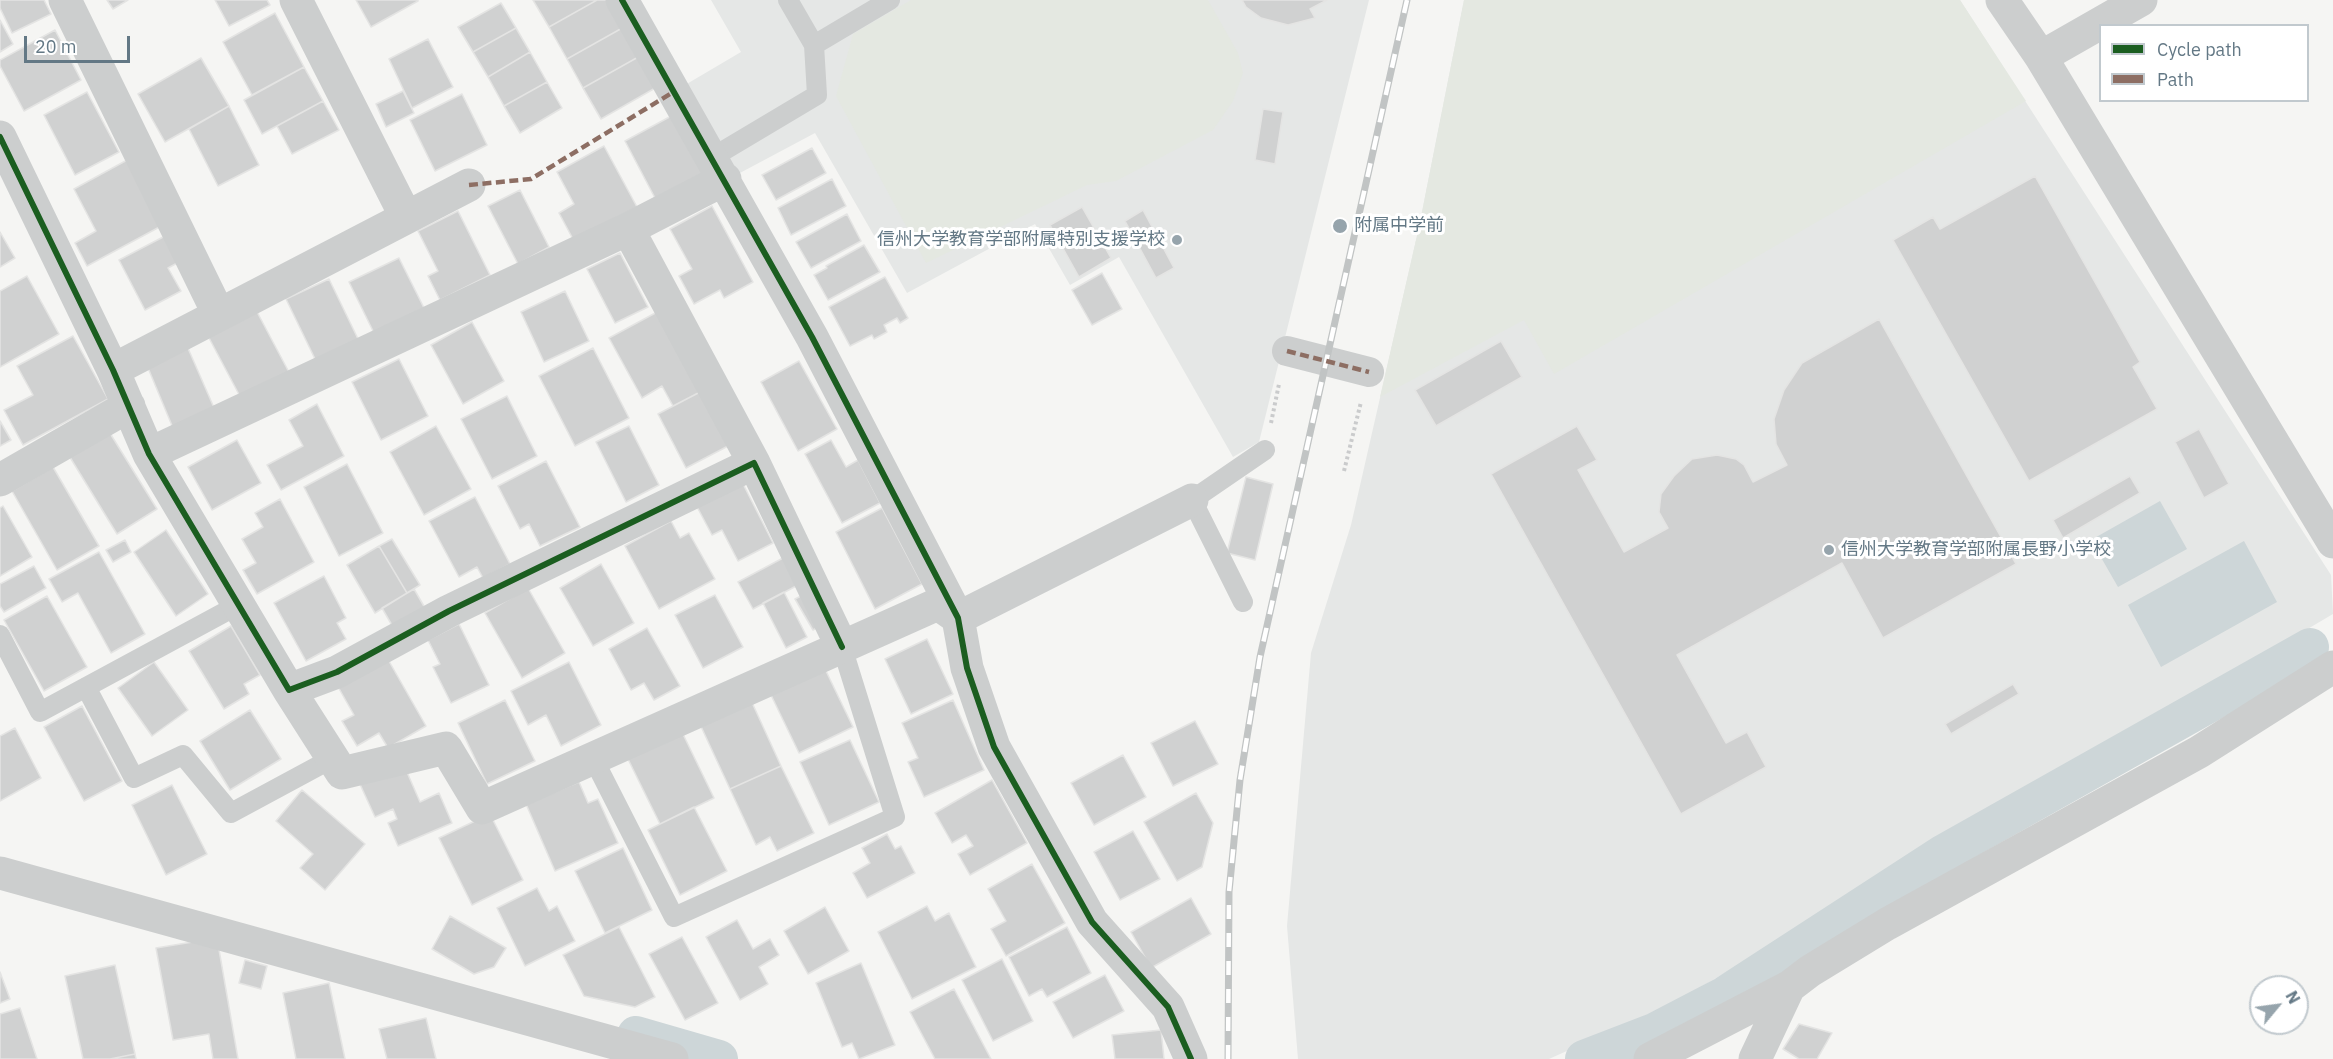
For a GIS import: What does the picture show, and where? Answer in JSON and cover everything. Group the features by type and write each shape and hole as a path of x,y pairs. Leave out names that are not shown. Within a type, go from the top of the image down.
{"street":[{"path":"65,0 219,315"},
{"path":"296,0 406,217"},
{"path":"622,0 719,168 812,337 958,618 967,668 994,747 1092,922 1168,1007 1191,1059"},
{"path":"2002,0 2041,57 2333,542"},
{"path":"2041,57 2141,0"},
{"path":"0,137 113,370 149,454 289,690 342,773 446,748 482,808 938,604 958,618"},
{"path":"149,454 628,229 719,168"},
{"path":"113,370 469,185"},
{"path":"628,229 754,463 842,647"},
{"path":"1287,351 1369,372"},
{"path":"0,480 129,406"},
{"path":"289,690 337,672 449,611 754,463"},
{"path":"958,618 1192,500"},
{"path":"1650,1059 1789,987 1887,924 2199,752 2333,667"},
{"path":"0,873 672,1059"},
{"path":"1755,1059 1789,987"}],"lane":[{"path":"719,168 817,95 814,45 789,0"},
{"path":"814,45 890,0"},
{"path":"1243,602 1192,500 1265,450"},
{"path":"0,635 40,712 238,605"},
{"path":"593,758 674,917 895,817 842,647"},
{"path":"86,687 134,778 183,754 231,813 333,758"}],"path":[{"path":"1265,450 1287,351"},
{"path":"1344,471 1369,372"}],"shaded area":[{"name":"信州大学教育学部附属特別支援学校","path":"711,0 1369,0 1259,442 1233,457 1119,257 1070,285 1035,224 907,293 815,133 738,174 685,85 741,52"},
{"path":"911,0 1208,0 1238,53 1243,73 1233,101 1213,130 1116,181 1087,185 926,263 836,96 853,34"},
{"name":"信州大学教育学部附属長野小学校","path":"1464,0 1960,0 2331,575 2333,614 1706,984 1664,1007 1549,1059 1298,1059 1287,926 1311,653 1351,525 1419,227"},
{"path":"1464,0 1960,0 2026,101 1554,374 1524,320 1380,397 1419,227"},
{"path":"2160,501 2187,549 2118,587 2091,540"},
{"path":"2244,541 2277,602 2161,667 2128,605"}],"building":[{"path":"0,0 44,0 51,14 12,33 0,8"},
{"path":"107,0 128,0 113,9"},
{"path":"215,0 267,0 270,5 229,26"},
{"path":"356,0 418,0 418,1 371,27"},
{"path":"533,0 597,0 549,27"},
{"path":"597,0 609,0 624,27 567,59 549,27"},
{"path":"1242,0 1327,0 1310,9 1315,18 1288,25 1261,18 1246,7"},
{"path":"501,3 516,28 473,52 458,27"},
{"path":"275,13 304,67 252,95 223,42"},
{"path":"0,20 13,44 0,52"},
{"path":"624,27 640,56 583,88 567,59"},
{"path":"516,28 530,52 488,77 473,52"},
{"path":"55,30 81,80 24,111 0,66 0,60"},
{"path":"428,39 453,87 412,108 389,59"},
{"path":"530,52 547,82 504,106 488,77"},
{"path":"640,56 657,87 601,119 583,88"},
{"path":"201,58 229,106 165,142 138,94"},
{"path":"304,67 323,101 262,134 244,100"},
{"path":"547,82 562,108 520,133 504,106"},
{"path":"403,91 414,113 386,127 376,104"},
{"path":"87,92 119,152 75,175 44,115"},
{"path":"462,94 487,145 435,171 410,120"},
{"path":"323,101 339,130 292,154 277,126"},
{"path":"229,106 259,165 218,186 189,129"},
{"path":"1263,109 1283,112 1275,164 1255,160"},
{"path":"675,114 706,172 655,198 625,141"},
{"path":"604,146 637,207 574,241 559,213 574,204 557,172"},
{"path":"812,148 826,173 776,200 762,175"},
{"path":"129,159 165,224 87,266 75,243 96,231 74,189"},
{"path":"2035,176 2140,362 2133,367 2157,409 2029,481 1893,240 1933,217 1940,229"},
{"path":"832,179 846,206 791,235 778,208"},
{"path":"520,190 549,247 518,264 488,206"},
{"path":"712,206 753,282 724,298 720,290 694,304 679,276 692,269 670,229"},
{"path":"1082,207 1111,258 1079,277 1050,225"},
{"path":"1143,210 1174,268 1156,278 1125,221"},
{"path":"458,211 490,275 440,300 428,276 438,271 418,231"},
{"path":"847,214 861,241 811,268 796,242"},
{"path":"0,232 15,258 0,267"},
{"path":"165,236 179,262 168,268 181,291 145,310 119,260"},
{"path":"864,245 880,272 828,300 814,275"},
{"path":"620,253 648,307 615,323 587,269"},
{"path":"399,258 424,308 374,333 349,282"},
{"path":"1102,273 1122,309 1092,325 1072,290"},
{"path":"27,276 59,334 0,367 0,291"},
{"path":"885,277 908,318 900,323 897,318 884,325 887,332 874,339 872,335 850,346 829,307"},
{"path":"329,279 360,343 317,363 286,299"},
{"path":"565,291 589,341 544,362 521,312"},
{"path":"256,310 291,376 243,402 208,336"},
{"path":"659,311 702,391 673,406 662,386 642,398 609,338"},
{"path":"1879,319 2016,564 1883,638 1842,563 1677,655 1726,743 1747,732 1766,767 1681,814 1491,474 1577,426 1597,460 1578,470 1624,552 1668,528 1659,512 1661,494 1674,476 1692,459 1717,455 1736,459 1744,465 1753,482 1787,465 1776,444 1774,419 1784,390 1802,363"},
{"path":"472,322 504,381 463,404 431,345"},
{"path":"73,336 108,399 23,445 4,410 33,395 17,366"},
{"path":"1501,341 1522,377 1436,426 1415,390"},
{"path":"187,346 215,410 173,428 146,363"},
{"path":"593,348 629,418 575,446 539,376"},
{"path":"399,359 428,416 381,440 352,382"},
{"path":"799,361 837,429 798,451 761,382"},
{"path":"702,391 730,445 686,468 658,414"},
{"path":"507,396 537,456 492,479 461,419"},
{"path":"317,404 344,456 281,490 267,465 303,446 289,420"},
{"path":"0,421 11,440 0,446"},
{"path":"436,426 471,489 424,515 390,452"},
{"path":"629,426 659,485 626,502 596,442"},
{"path":"2199,429 2229,484 2204,498 2175,442"},
{"path":"108,430 157,509 117,534 68,454"},
{"path":"237,440 261,483 212,510 188,467"},
{"path":"831,440 846,467 858,460 880,503 842,523 805,454"},
{"path":"546,461 580,527 540,546 529,524 520,529 498,486"},
{"path":"347,464 383,533 339,556 304,487"},
{"path":"53,467 99,546 57,570 12,491"},
{"path":"2130,476 2140,493 2063,538 2053,520"},
{"path":"1246,477 1273,484 1255,560 1227,553"},
{"path":"741,480 773,543 738,561 722,530 712,535 695,503"},
{"path":"475,497 510,564 483,578 477,567 459,577 429,521"},
{"path":"280,499 314,562 257,594 243,570 256,563 242,539 263,527 255,513"},
{"path":"3,506 32,557 0,576 0,508"},
{"path":"882,508 922,584 875,609 836,532"},
{"path":"671,521 680,538 689,533 715,579 659,609 625,546"},
{"path":"166,530 208,594 176,616 134,552"},
{"path":"392,539 420,585 407,593 379,546"},
{"path":"125,540 131,552 113,562 106,550"},
{"path":"379,546 407,593 375,613 347,565"},
{"path":"99,552 145,634 111,653 78,593 62,602 49,579"},
{"path":"783,558 798,585 753,609 738,582"},
{"path":"601,564 634,623 593,646 560,588"},
{"path":"34,566 46,588 4,612 0,606 0,584"},
{"path":"324,576 346,618 337,623 346,639 306,661 274,603"},
{"path":"528,588 565,653 522,678 485,613"},
{"path":"414,589 425,608 393,627 382,608"},
{"path":"784,592 807,637 786,648 763,603"},
{"path":"807,593 824,624 813,630 795,599"},
{"path":"715,595 743,647 703,668 675,615"},
{"path":"47,596 87,667 44,691 4,620"},
{"path":"459,624 489,685 451,703 433,667 440,664 428,640"},
{"path":"231,626 260,675 244,684 249,694 224,709 189,651"},
{"path":"647,628 680,686 654,700 644,683 631,690 609,649"},
{"path":"927,639 953,694 911,714 885,659"},
{"path":"386,656 426,726 388,748 379,733 357,746 342,721 354,715 337,685"},
{"path":"154,662 188,710 152,736 118,688"},
{"path":"569,662 601,725 561,746 546,715 528,725 511,691"},
{"path":"825,669 853,727 799,753 771,695"},
{"path":"2013,684 2019,694 1951,734 1945,724"},
{"path":"749,696 781,766 730,789 698,720"},
{"path":"505,700 535,761 487,784 458,723"},
{"path":"953,700 984,770 924,797 908,762 918,758 902,723"},
{"path":"82,706 122,781 84,801 44,727"},
{"path":"250,710 281,759 230,790 200,741"},
{"path":"1195,721 1218,764 1173,786 1151,743"},
{"path":"15,728 41,778 0,801 0,736"},
{"path":"680,728 714,798 660,824 626,755"},
{"path":"850,740 879,802 829,825 800,762"},
{"path":"1123,755 1146,797 1094,825 1071,783"},
{"path":"403,763 420,802 439,793 452,823 398,846 388,823 397,819 393,809 375,817 359,782"},
{"path":"781,766 814,833 777,851 770,837 756,845 730,789"},
{"path":"992,780 1027,843 970,875 958,854 973,846 966,835 952,843 935,813"},
{"path":"579,782 588,803 598,799 618,843 555,871 526,804"},
{"path":"172,785 207,854 166,875 132,805"},
{"path":"302,790 365,844 325,890 300,868 313,854 276,821"},
{"path":"1196,793 1213,823 1202,867 1177,881 1144,822"},
{"path":"694,807 727,871 680,895 648,830"},
{"path":"490,814 523,880 472,905 439,838"},
{"path":"1133,831 1160,879 1120,900 1094,852"},
{"path":"887,834 895,849 901,846 915,873 867,898 853,873 870,863 862,848"},
{"path":"623,848 652,910 605,933 575,871"},
{"path":"1032,864 1065,923 1006,956 991,929 1006,921 988,889"},
{"path":"537,888 549,911 557,906 575,941 525,966 497,908"},
{"path":"1191,898 1211,934 1151,968 1131,932"},
{"path":"927,906 935,921 949,913 976,967 912,999 878,932"},
{"path":"825,907 849,951 808,974 784,931"},
{"path":"450,916 506,948 494,967 474,974 432,949"},
{"path":"737,920 753,949 770,939 779,955 759,967 768,984 740,1000 706,937"},
{"path":"619,927 655,997 635,1007 584,996 563,955"},
{"path":"1067,927 1091,973 1047,997 1042,989 1029,996 1009,957"},
{"path":"682,937 718,1003 685,1020 649,954"},
{"path":"217,938 238,1059 213,1059 209,1034 173,1040 156,948"},
{"path":"1002,959 1033,1021 993,1041 962,980"},
{"path":"245,960 267,966 261,989 239,983"},
{"path":"861,963 895,1045 859,1059 852,1043 842,1047 816,983"},
{"path":"115,965 135,1054 110,1059 83,1059 65,976"},
{"path":"0,972 10,999 0,1003"},
{"path":"1105,975 1124,1011 1073,1038 1053,1002"},
{"path":"329,983 345,1059 296,1059 283,993"},
{"path":"954,989 991,1059 935,1059 910,1012"},
{"path":"20,1008 37,1059 0,1059 0,1014"},
{"path":"426,1018 436,1059 387,1059 379,1029"},
{"path":"1799,1024 1832,1033 1817,1059 1799,1059 1783,1049"},
{"path":"1161,1030 1164,1059 1115,1059 1112,1035"},
{"path":"135,1054 136,1059 110,1059"}],"waterway":[{"path":"1584,1059 1654,1032 1725,995 1944,853 2310,647"},
{"path":"636,1035 719,1059"}],"railway":[{"path":"1228,1059 1229,892 1240,780 1260,657 1407,0"}],"marked path":[{"path":"469,185 531,179 675,91"},
{"path":"1287,351 1369,372"}],"cycle path":[{"path":"622,0 812,337 958,618 967,668 994,747 1092,922 1168,1007 1191,1059"},
{"path":"0,137 113,370 149,454 289,690 337,672 449,611 754,463 842,647"}],"place":[{"name":"附属中学前","path":"1340,226"},
{"name":"信州大学教育学部附属特別支援学校","path":"1177,240"},
{"name":"信州大学教育学部附属長野小学校","path":"1829,550"}]}
